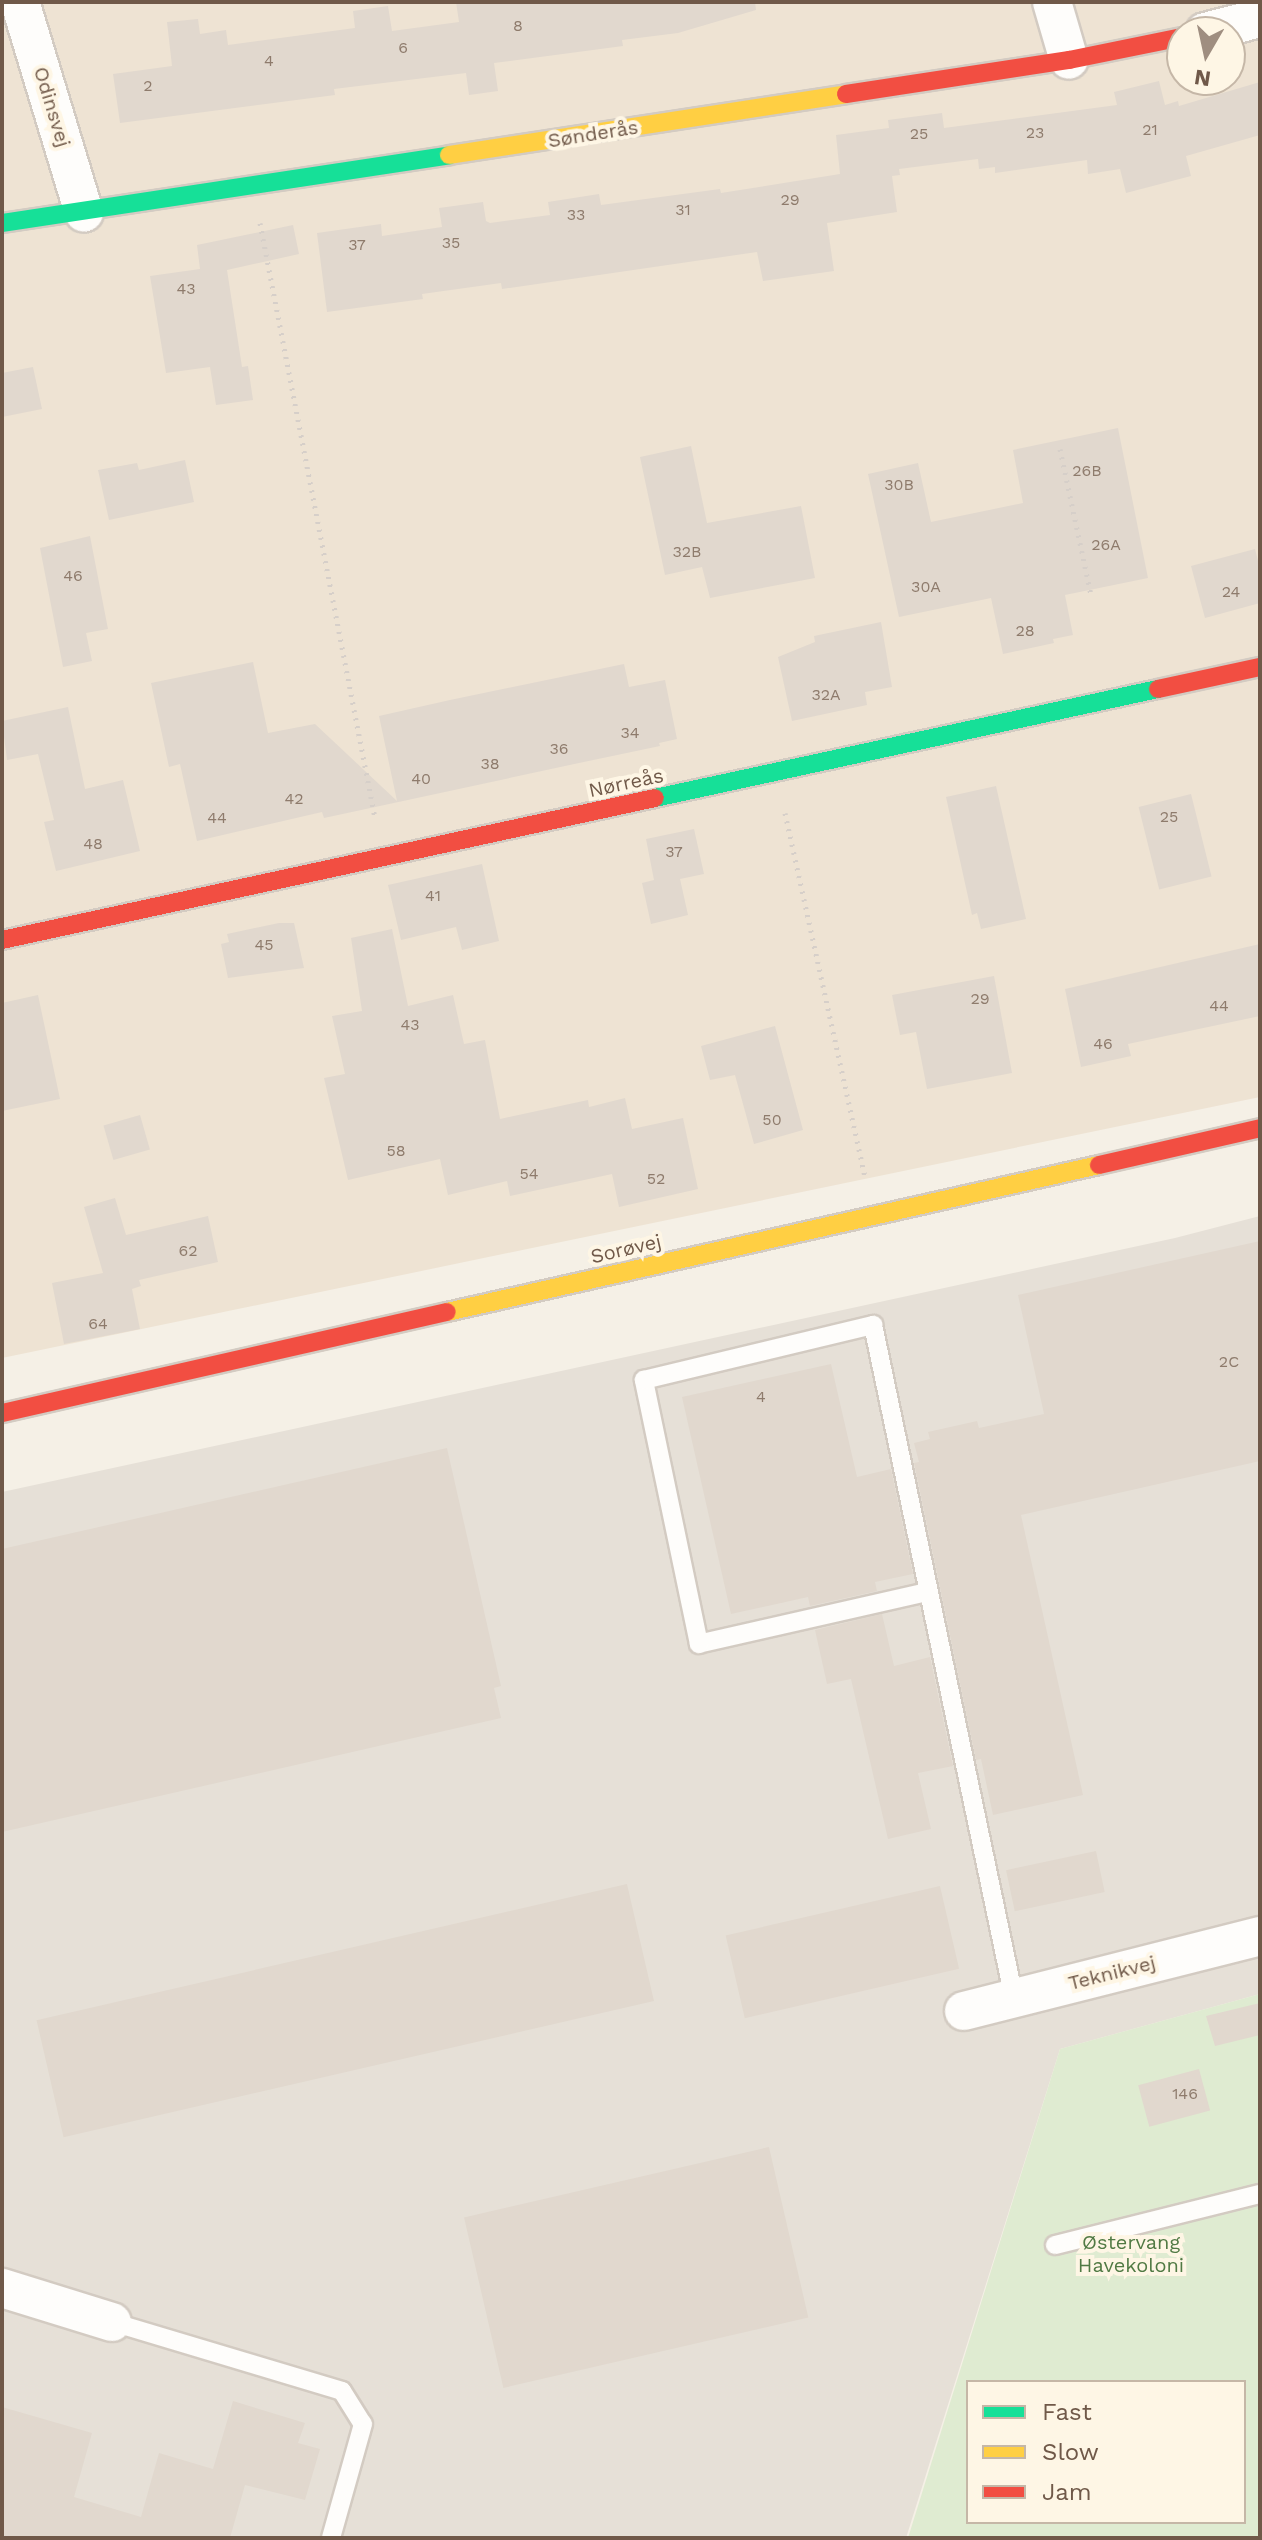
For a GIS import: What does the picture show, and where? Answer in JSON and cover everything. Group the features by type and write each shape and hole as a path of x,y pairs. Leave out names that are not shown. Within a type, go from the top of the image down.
{"street":[{"name":"Odinsvej","path":"20,2 84,212"},
{"path":"1052,2 1069,60"},
{"name":"Sønderås","path":"2,223 1069,60 1166,40"},
{"name":"Nørreås","path":"2,940 1260,667"},
{"name":"Sorøvej","path":"2,1413 1260,1128"},
{"name":"Teknikvej","path":"964,2011 1260,1936"},
{"path":"2,2288 112,2322"}],"lane":[{"path":"927,1592 699,1644 644,1380 873,1325 1014,1998"},
{"path":"1055,2245 1260,2194"},
{"path":"112,2322 342,2391 363,2424 331,2538"}],"path":[{"path":"253,186 383,858"},
{"path":"1060,449 1091,595"},
{"path":"776,773 873,1216"}],"shaded area":[{"path":"2,2 1260,2 1260,1097 2,1358"},
{"path":"1260,1216 1260,1994 1060,2049 906,2538 2,2538 2,1492 1175,1238"}],"green space":[{"name":"Østervang Havekoloni","path":"1260,1994 1260,2538 908,2538 1060,2049"}],"building":[{"path":"456,2 755,2 756,10 678,33 622,40 623,46 494,63 498,91 469,95 466,73 334,89 335,95 120,123 113,74 172,66 167,22 198,19 200,34 226,30 228,45 355,28 353,11 388,6 392,31 459,22"},
{"path":"1159,81 1165,105 1178,101 1179,106 1213,96 1246,96 1246,86 1260,82 1260,135 1186,156 1191,176 1126,193 1120,169 1088,174 1087,160 995,173 995,167 979,169 978,159 899,169 900,175 892,176 897,212 827,223 834,271 763,281 757,252 502,289 501,283 422,294 423,299 327,312 317,233 381,224 382,236 442,227 439,208 483,202 486,221 490,223 550,215 548,202 599,194 601,205 720,189 721,193 840,174 836,135 889,128 888,120 942,113 944,128 1117,105 1114,92"},
{"path":"293,225 299,254 227,270 242,367 248,366 253,400 216,405 210,367 166,373 150,276 200,269 197,245"},
{"path":"33,367 42,409 2,417 2,373"},
{"path":"1118,428 1148,578 1065,595 1073,635 1053,639 1054,643 1003,654 991,598 899,617 868,474 918,463 931,522 1023,503 1013,450"},
{"path":"691,446 707,523 801,506 815,578 710,598 702,567 665,575 640,457"},
{"path":"185,460 194,502 109,520 98,470 137,463 139,470"},
{"path":"90,536 108,629 86,633 92,661 63,667 40,548"},
{"path":"1255,549 1260,569 1260,603 1205,618 1191,566"},
{"path":"881,622 892,687 865,692 867,705 792,721 778,657 815,642 814,636"},
{"path":"253,662 268,733 315,724 397,801 379,716 450,700 624,664 629,687 665,680 677,739 659,743 660,746 324,818 322,812 197,841 180,764 169,767 151,683"},
{"path":"68,707 85,789 123,780 140,851 56,871 44,822 54,820 38,754 7,760 2,721"},
{"path":"996,786 1026,919 981,929 977,913 972,915 946,797"},
{"path":"1191,794 1212,876 1159,890 1139,807"},
{"path":"694,829 704,874 680,879 688,915 651,924 642,883 654,880 646,839"},
{"path":"482,864 499,941 462,950 456,927 401,940 388,885"},
{"path":"279,923 294,923 304,968 228,978 221,944 229,942 227,934"},
{"path":"392,929 408,1006 453,995 464,1044 485,1040 500,1119 588,1100 589,1107 625,1098 632,1129 683,1118 698,1189 619,1207 612,1174 510,1196 507,1181 448,1195 440,1159 348,1180 324,1078 345,1074 332,1016 362,1011 351,938"},
{"path":"1260,944 1260,1016 1128,1044 1131,1056 1081,1067 1065,989"},
{"path":"994,976 1012,1073 927,1089 916,1032 900,1035 892,995"},
{"path":"38,995 60,1099 2,1111 2,1003"},
{"path":"775,1026 803,1130 754,1144 735,1075 710,1080 701,1046"},
{"path":"140,1115 150,1150 113,1160 103,1125"},
{"path":"115,1198 126,1235 208,1216 218,1262 139,1280 141,1286 132,1289 140,1329 64,1344 52,1283 103,1273 84,1207"},
{"path":"1260,1241 1260,1461 1021,1515 1083,1795 993,1815 981,1759 976,1760 914,1463 919,1462 914,1443 930,1439 928,1432 977,1421 979,1428 1044,1414 1018,1295"},
{"path":"831,1364 857,1477 891,1469 913,1574 875,1582 877,1591 810,1606 808,1597 731,1614 682,1397"},
{"path":"447,1448 501,1686 494,1688 501,1718 2,1832 2,1549"},
{"path":"882,1614 894,1666 930,1657 953,1766 918,1773 931,1829 888,1839 851,1679 827,1684 815,1630"},
{"path":"1096,1851 1105,1892 1015,1911 1006,1870"},
{"path":"627,1884 654,2001 64,2137 37,2020"},
{"path":"940,1886 959,1969 745,2018 726,1935"},
{"path":"1260,2003 1260,2035 1215,2046 1206,2016"},
{"path":"1199,2069 1210,2111 1149,2127 1138,2085"},
{"path":"769,2147 808,2318 503,2388 464,2217"},
{"path":"233,2401 305,2423 298,2443 320,2449 305,2500 245,2485 230,2538 2,2538 2,2407 92,2433 74,2497 141,2517 159,2453 213,2469"}],"traffic: fast":[{"path":"2,223 449,155"},
{"path":"655,798 1158,689"}],"traffic: slow":[{"path":"449,155 846,94"},
{"path":"447,1312 1099,1165"}],"traffic: jam":[{"path":"846,94 1069,60 1166,40"},
{"path":"1158,689 1260,667"},
{"path":"2,940 655,798"},
{"path":"1099,1165 1260,1128"},
{"path":"2,1413 447,1312"}]}
